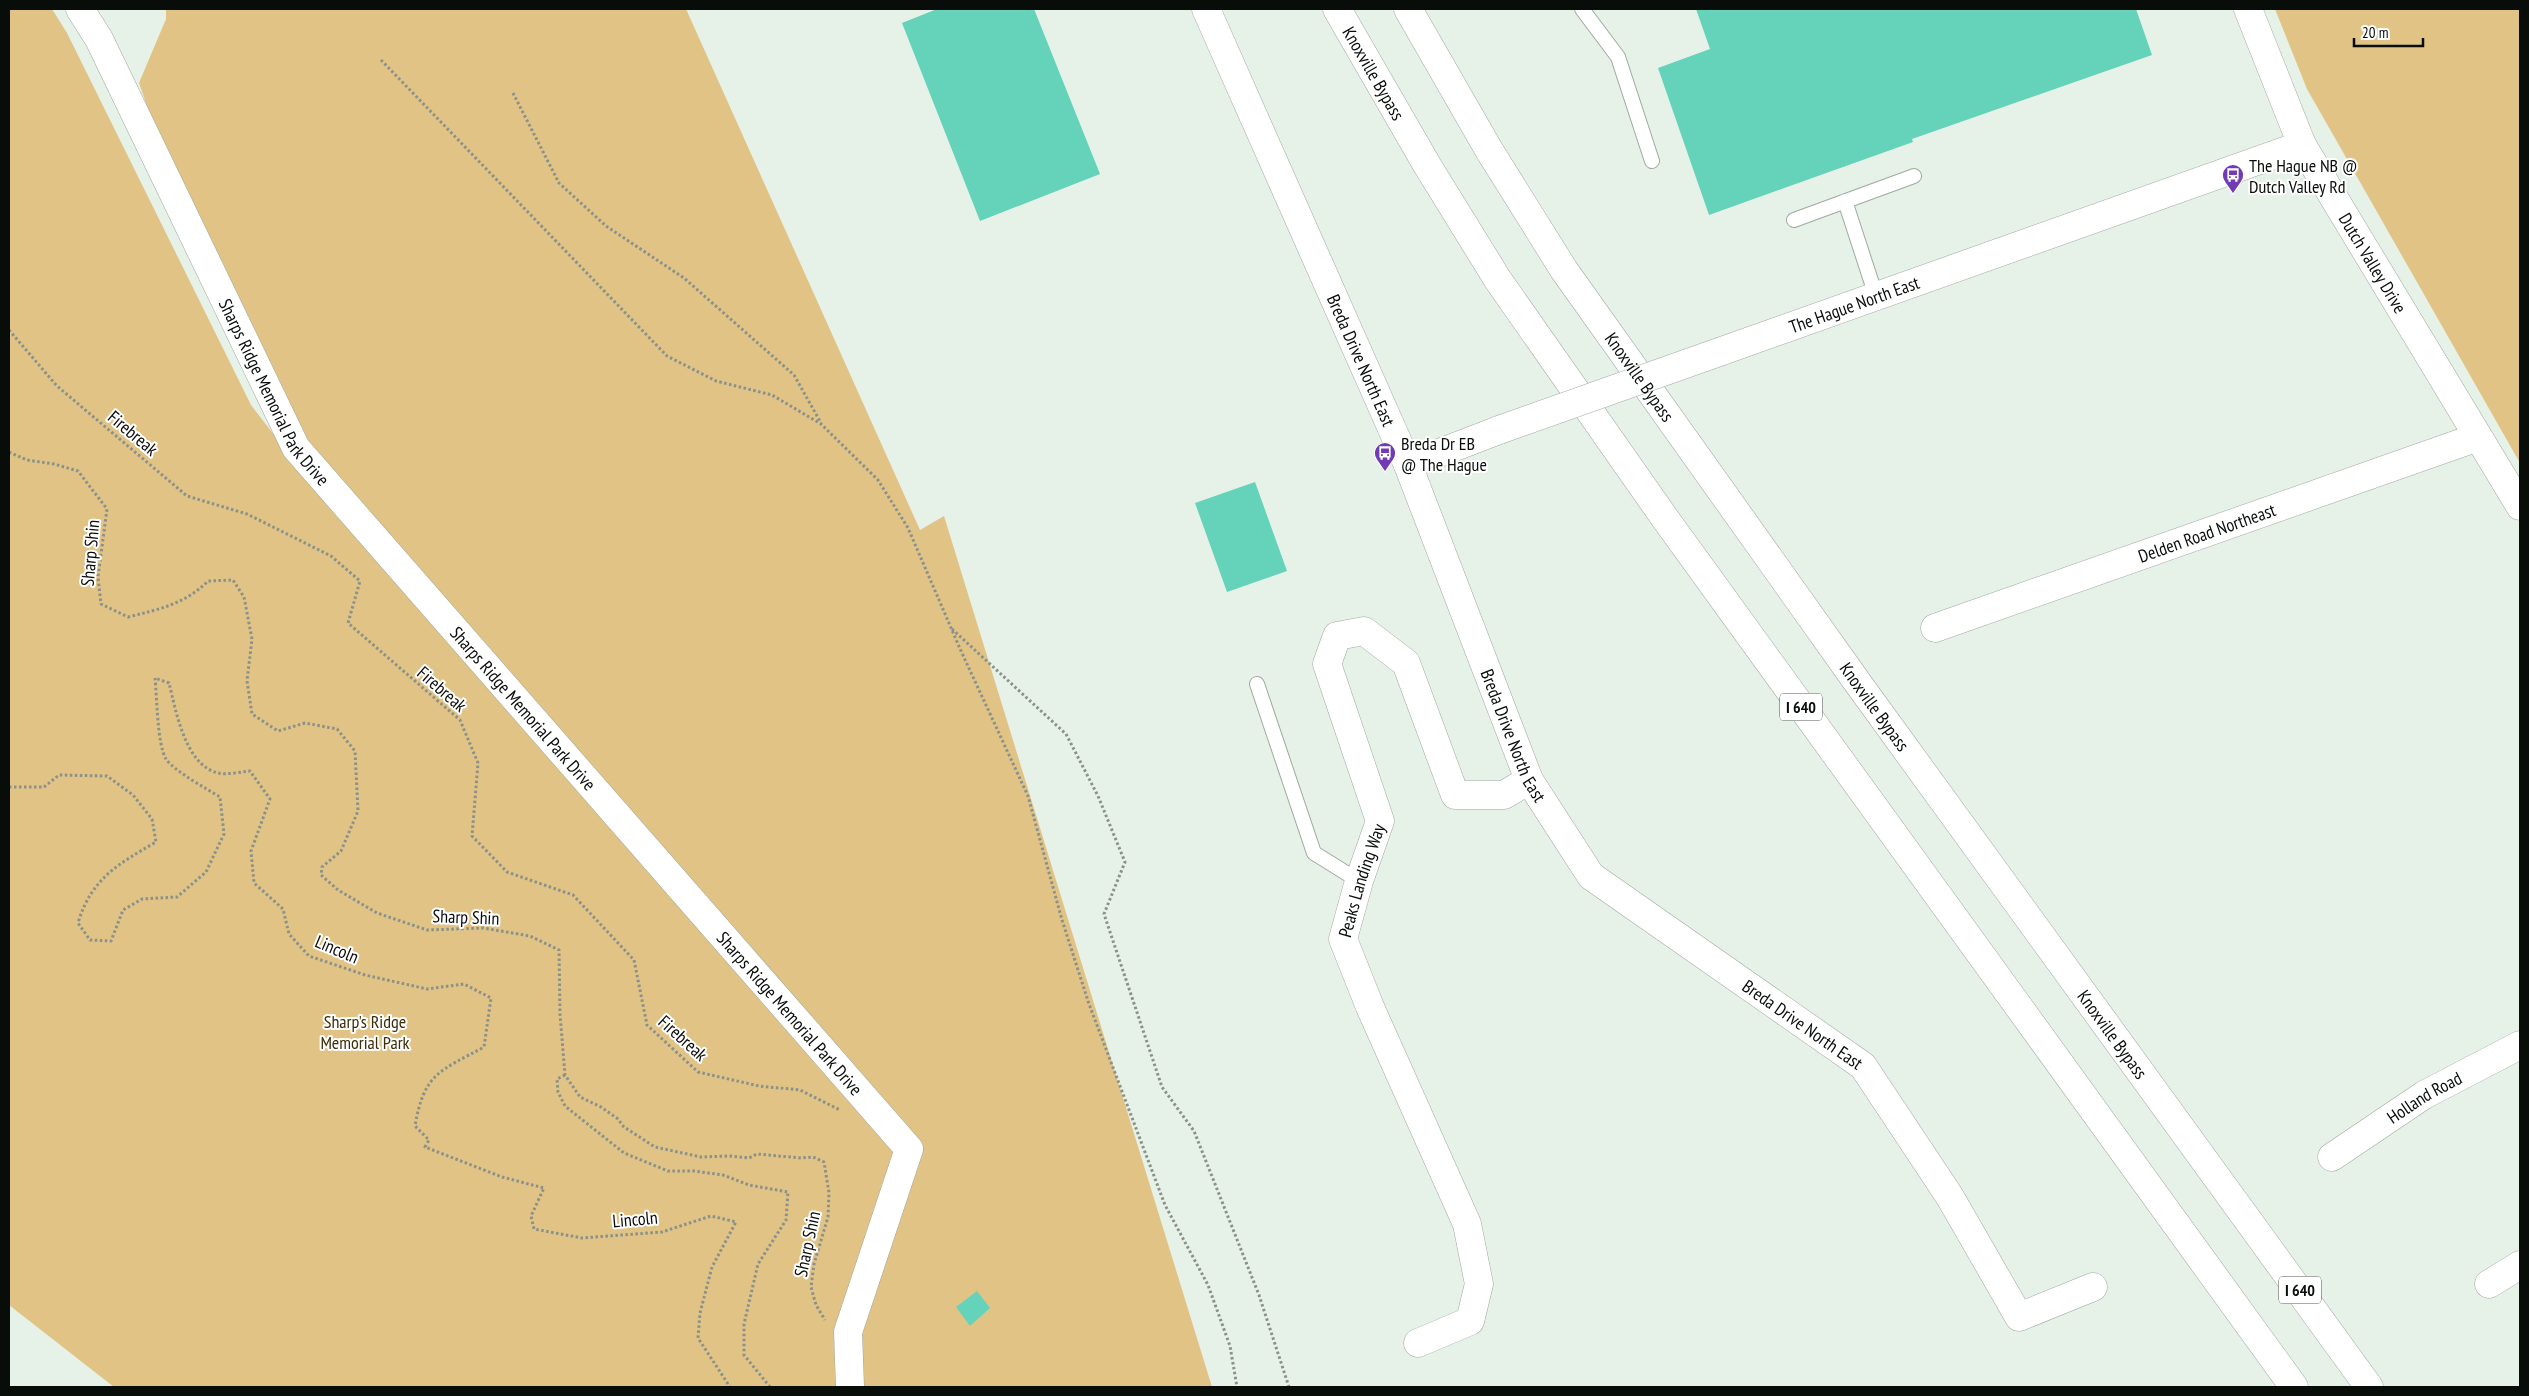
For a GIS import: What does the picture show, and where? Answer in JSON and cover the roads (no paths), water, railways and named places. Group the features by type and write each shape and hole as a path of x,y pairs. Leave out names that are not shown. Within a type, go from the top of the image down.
{"main road":[{"name":"Sharps Ridge Memorial Park Drive","path":"80,9 99,39 296,448 909,1149 848,1332 850,1387"},
{"name":"Breda Drive North East","path":"1206,9 1408,464 1530,780 1591,876 1862,1066 1950,1197 2019,1316 2093,1287"},
{"name":"Knoxville Bypass","path":"1336,9 1427,165 1503,288 1682,541 2294,1387"},
{"name":"Knoxville Bypass","path":"1408,9 1489,150 1570,278 1860,686 2369,1387"},
{"name":"Dutch Valley Drive","path":"2248,9 2302,145 2520,506"},
{"name":"The Hague North East","path":"1408,464 2302,145"},
{"name":"Delden Road Northeast","path":"1935,628 2478,436"},
{"name":"Peaks Landing Way","path":"1418,1343 1470,1322 1479,1284 1467,1224 1370,1007 1344,939 1360,881 1380,821 1328,664 1337,636 1364,631 1406,663 1455,795 1504,795 1530,780"},
{"name":"Holland Road","path":"2332,1157 2424,1095 2520,1045"},
{"path":"2489,1284 2520,1265"}],"lane":[{"path":"1582,9 1618,56 1652,161"},
{"path":"1794,220 1914,176"},
{"path":"1845,201 1876,296"},
{"path":"1257,684 1314,853 1360,881"}],"place":[{"name":"The Hague NB @ Dutch Valley Rd","path":"2233,194"},
{"name":"Breda Dr EB @ The Hague","path":"1385,472"}],"park label":[{"name":"Sharp's Ridge Memorial Park","path":"365,1031"}]}
